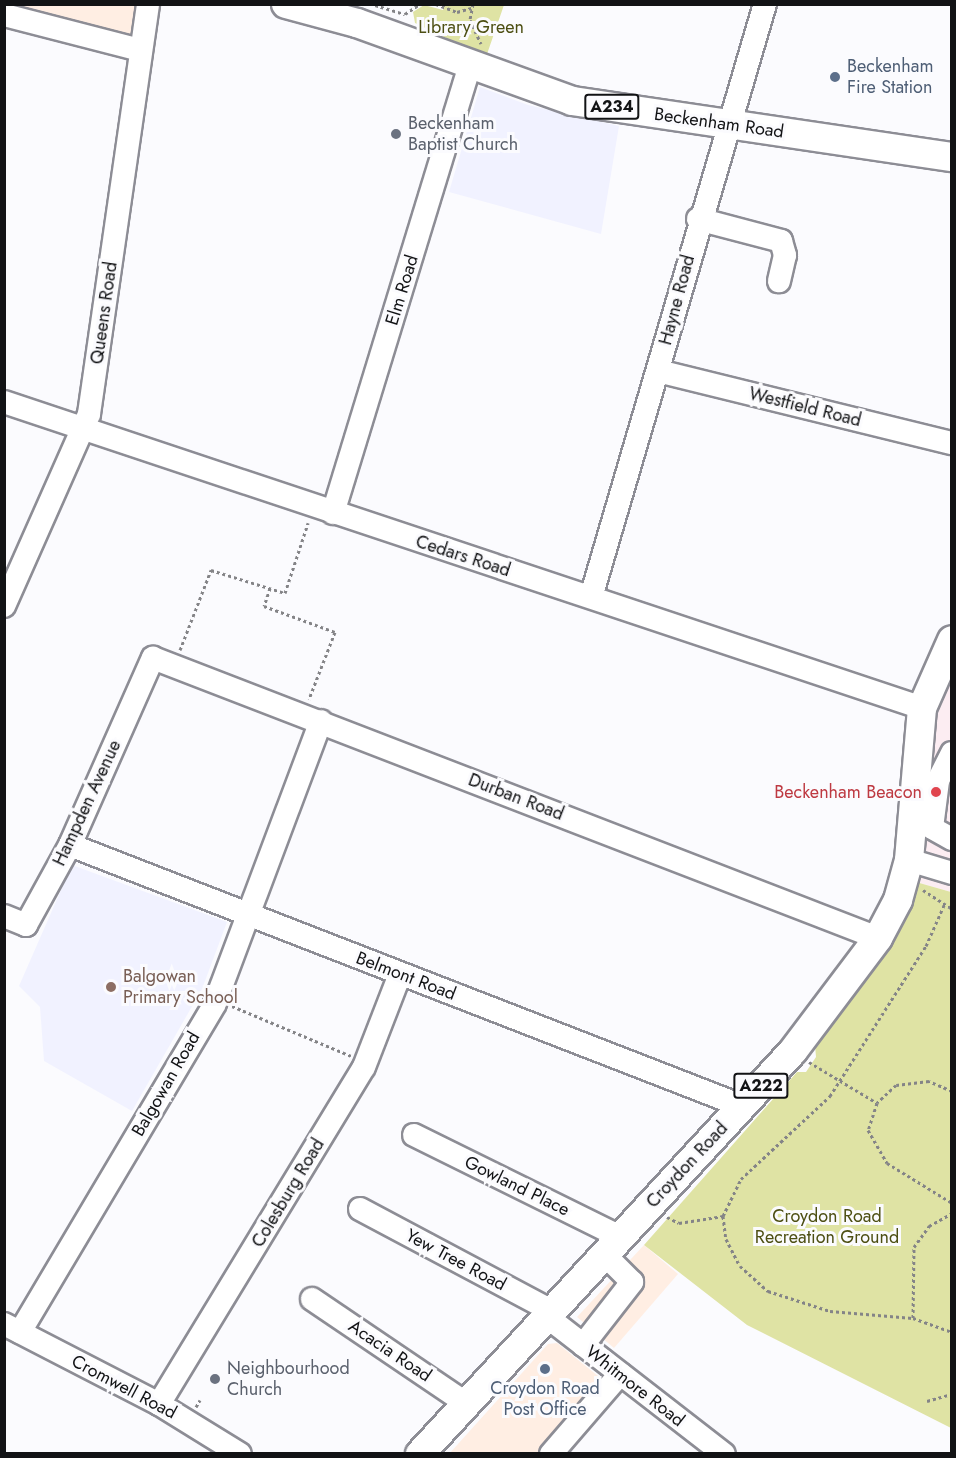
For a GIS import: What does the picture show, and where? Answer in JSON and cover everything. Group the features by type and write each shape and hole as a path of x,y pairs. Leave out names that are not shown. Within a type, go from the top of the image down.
{"main road":[{"name":"Beckenham Road","path":"286,4 338,10 480,70 572,101 951,157"},
{"name":"Croydon Road","path":"420,1454 793,1051 878,938 907,872 922,708 950,645"}],"street":[{"name":"Queens Road","path":"4,606 85,429 148,4"},
{"name":"Hayne Road","path":"591,597 658,372 698,219 731,126 765,4"},
{"path":"4,15 140,50"},
{"name":"Elm Road","path":"323,510 480,70"},
{"path":"698,219 781,241 785,255 779,281"},
{"name":"Westfield Road","path":"658,372 951,443"},
{"name":"Cedars Road","path":"4,402 922,708"},
{"name":"Durban Road","path":"153,658 878,938"},
{"name":"Hampden Avenue","path":"4,915 26,925 70,846 153,658"},
{"name":"Balgowan Road","path":"12,1328 217,998 248,915 312,718"},
{"path":"951,753 938,781 932,828 951,839"},
{"name":"Belmont Road","path":"70,846 742,1106"},
{"path":"907,872 951,873"},
{"name":"Colesburg Road","path":"159,1404 365,1064 400,974"},
{"name":"Gowland Place","path":"414,1136 612,1245 632,1282 583,1345"},
{"name":"Yew Tree Road","path":"360,1209 549,1313"},
{"name":"Acacia Road","path":"312,1299 467,1404"},
{"name":"Whitmore Road","path":"549,1313 583,1345 724,1454"},
{"name":"Cromwell Road","path":"12,1328 159,1404 240,1454"},
{"path":"551,1454 620,1374"}],"path":[{"path":"373,4 405,14 420,4"},
{"path":"436,4 457,12 472,6 470,20 480,70"},
{"path":"174,666 211,570 285,593 323,510"},
{"path":"270,588 264,606 335,632 312,718"},
{"path":"907,872 951,909"},
{"path":"945,903 926,946 838,1082 811,1116 741,1179 723,1216 726,1239 740,1266 768,1291 830,1311 913,1318 951,1332"},
{"path":"217,998 365,1064"},
{"path":"793,1051 838,1082 877,1103"},
{"path":"951,1091 929,1081 907,1081 885,1092 877,1103 868,1130 879,1156 951,1203"},
{"path":"651,1203 674,1223 723,1216"},
{"path":"913,1318 914,1247 929,1226 951,1213"},
{"path":"927,1401 951,1394"}],"shaded area":[{"path":"4,5 143,5 134,45"},
{"path":"480,87 528,105 619,126 601,234 449,192"},
{"name":"Beckenham Beacon","path":"951,655 951,892 916,882 922,761"},
{"name":"Balgowan Primary School","path":"72,865 227,922 202,989 132,1111 44,1061 40,1007 19,986"},
{"path":"644,1245 678,1274 614,1348 577,1317"},
{"path":"557,1343 613,1388 555,1453 449,1454 548,1344"}],"green space":[{"name":"Library Green","path":"424,5 443,10 445,5 504,5 486,57 415,23 413,12"},
{"name":"Croydon Road Recreation Ground","path":"916,882 951,892 951,1428 747,1325 644,1245 797,1072 806,1072 816,1057 815,1045"}],"place":[{"name":"Beckenham Fire Station","path":"835,77"},
{"name":"Beckenham Baptist Church","path":"396,134"},
{"name":"Beckenham Beacon","path":"936,792"},
{"name":"Balgowan Primary School","path":"111,987"},
{"name":"Croydon Road Post Office","path":"545,1369"},
{"name":"Neighbourhood Church","path":"215,1379"}]}
